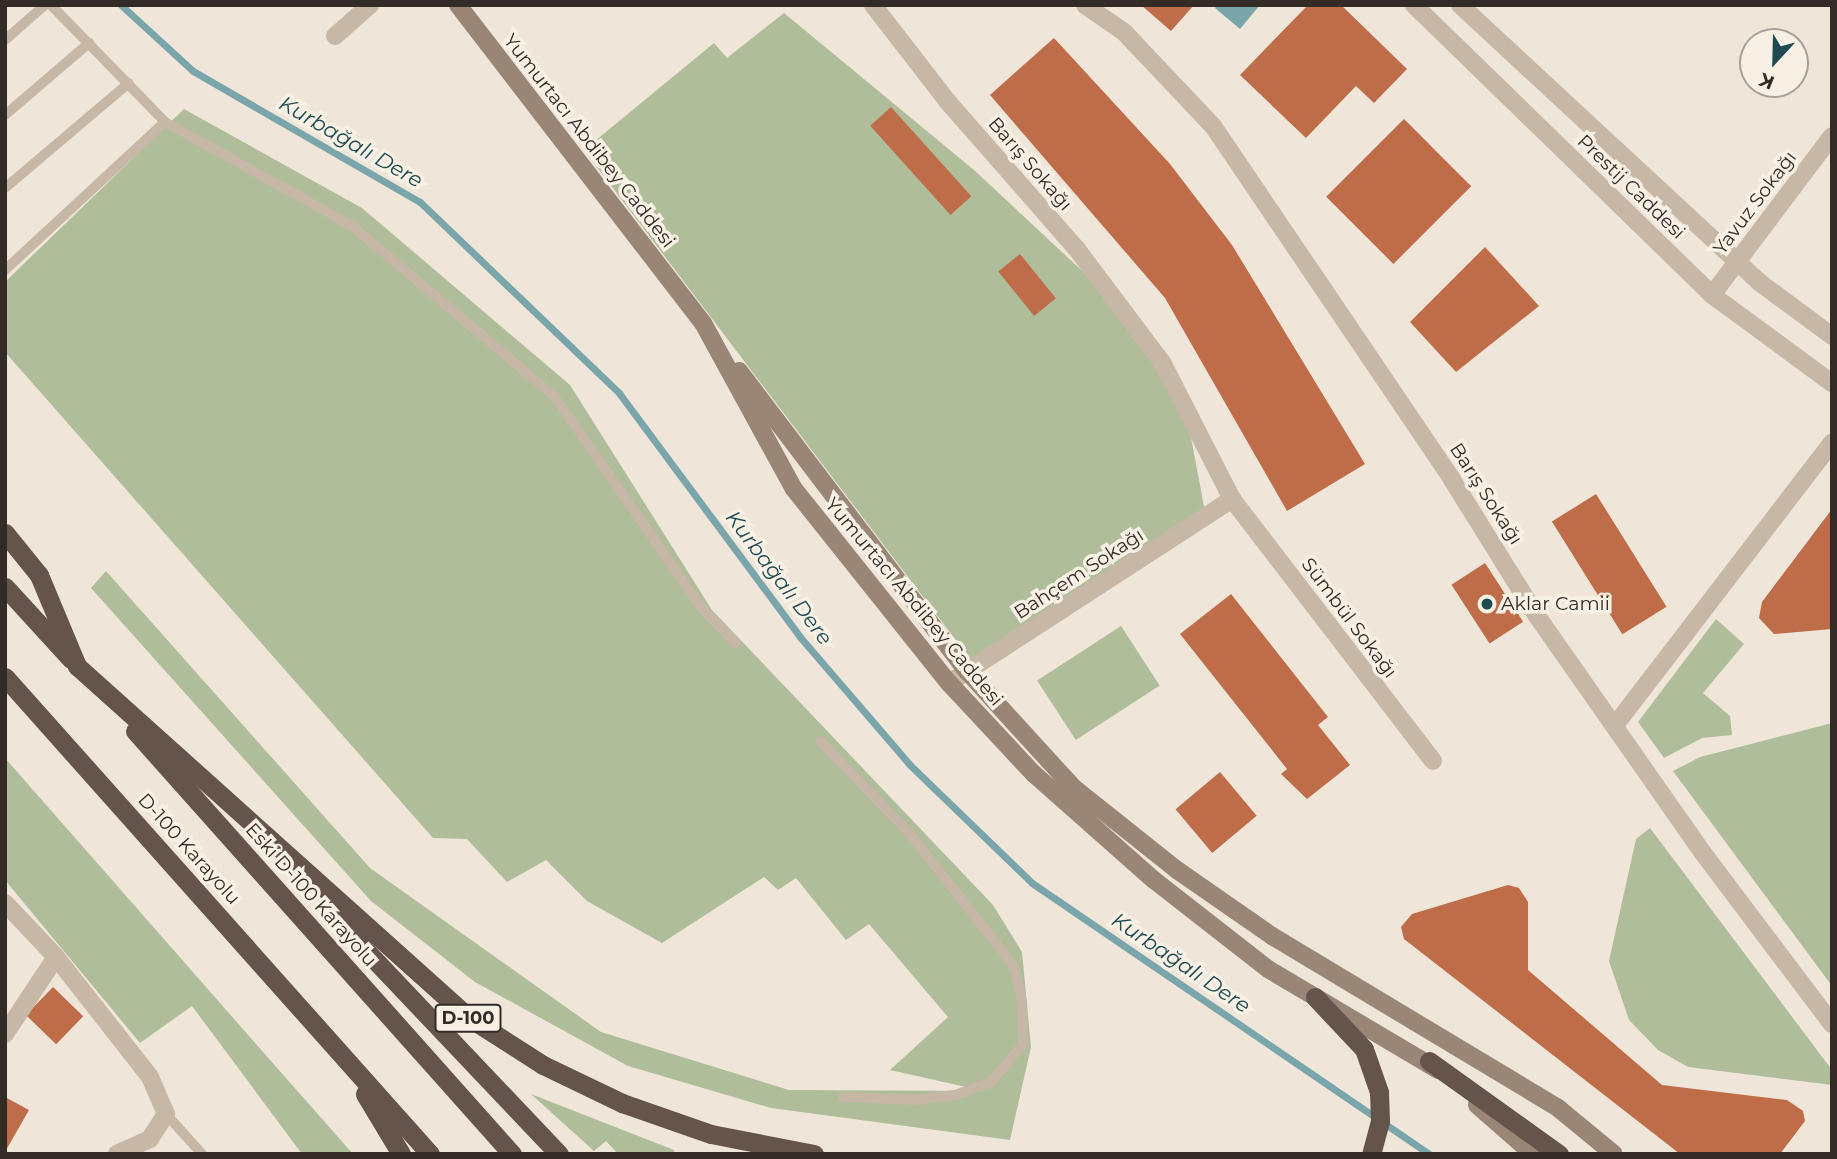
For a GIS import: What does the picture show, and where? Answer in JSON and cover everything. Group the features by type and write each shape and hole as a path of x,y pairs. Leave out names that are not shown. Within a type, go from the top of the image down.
{"highway":[{"path":"5,533 39,575 77,666"},
{"path":"5,587 77,666 198,774 559,1154"},
{"name":"Eski D-100 Karayolu","path":"77,666 512,1154"},
{"name":"D-100 Karayolu","path":"5,677 339,1051"},
{"name":"D-100","path":"198,774 367,931 468,1017 543,1065 622,1103 710,1134 813,1153"},
{"path":"1314,997 1364,1049 1379,1092 1380,1121 1371,1154"},
{"path":"339,1051 401,1154"},
{"path":"339,1051 430,1154"},
{"path":"1429,1061 1559,1154"}],"main road":[{"name":"Yumurtacı Abdibey Caddesi","path":"458,5 703,323 793,489 949,683 1034,774 1113,847 1268,969 1429,1061 1533,1154"},
{"path":"703,323 967,671 1074,788 1177,870 1272,936 1558,1108 1614,1154"}],"street":[{"path":"335,36 370,5"},
{"name":"Barış Sokağı","path":"873,5 948,103 1076,248 1163,364 1232,499"},
{"name":"Barış Sokağı","path":"1085,5 1124,32 1213,126 1451,478 1537,616 1616,724 1710,864 1832,1024"},
{"name":"Prestij Caddesi","path":"1414,5 1712,295 1832,383"},
{"name":"Prestij Caddesi","path":"1460,5 1737,262 1832,336"},
{"name":"Yavuz Sokağı","path":"1712,295 1832,136"},
{"path":"1616,724 1832,442"},
{"name":"Bahçem Sokağı","path":"949,683 1232,499"},
{"name":"Sümbül Sokağı","path":"1232,499 1433,761"},
{"path":"5,903 56,957 150,1077 166,1114 150,1139 117,1154"},
{"path":"5,1034 56,957"}],"lane":[{"path":"5,40 45,5"},
{"path":"51,5 165,122 351,225 555,397 700,606 735,643"},
{"path":"5,115 89,43"},
{"path":"5,188 129,83"},
{"path":"5,270 165,122"},
{"path":"820,741 910,834 1000,947 1015,969 1022,1001 1023,1044 991,1082 955,1095 916,1100 843,1097"},
{"path":"166,1114 202,1154"}],"green space":[{"path":"784,13 974,170 1123,309 1189,427 1206,517 971,660 584,150 714,43 727,58"},
{"path":"184,109 362,208 570,385 712,610 993,905 1022,952 1031,1047 1010,1140 771,1108 628,1066 475,982 371,901 91,588 106,571 370,868 601,1032 789,1090 984,1091 890,1070 948,1017 869,924 846,940 796,878 778,890 764,877 662,943 587,901 546,860 507,882 467,839 433,838 5,352 5,282"},
{"path":"1716,619 1744,644 1703,693 1730,716 1732,735 1702,738 1664,758 1638,722"},
{"path":"1121,626 1160,686 1076,740 1037,680"},
{"path":"1832,723 1832,986 1673,771 1700,757"},
{"path":"5,758 353,1154 302,1154 192,1006 140,1043 5,880"},
{"path":"1650,828 1832,1070 1832,1085 1688,1067 1658,1050 1629,1020 1609,961 1636,839"},
{"path":"531,1094 674,1150 674,1154 618,1154 606,1141 594,1151"}],"water":[{"path":"1218,5 1260,5 1240,29 1215,8"}],"building":[{"path":"1141,5 1194,5 1171,31"},
{"path":"1308,5 1341,5 1407,69 1374,103 1356,86 1306,138 1240,75"},
{"path":"1054,38 1170,164 1232,245 1365,464 1287,511 1165,298 990,95"},
{"path":"891,107 971,196 950,215 870,126"},
{"path":"1404,119 1471,186 1393,264 1326,197"},
{"path":"1485,247 1539,306 1456,372 1410,322"},
{"path":"1020,254 1056,298 1034,316 998,272"},
{"path":"1596,494 1666,607 1622,634 1552,522"},
{"path":"1832,509 1832,629 1774,634 1759,618 1762,602"},
{"name":"Aklar Camii","path":"1485,563 1523,622 1490,643 1451,585"},
{"path":"1231,594 1328,717 1318,725 1350,765 1307,799 1281,774 1287,769 1180,634"},
{"path":"1220,772 1257,816 1212,853 1176,809"},
{"path":"1508,885 1519,888 1528,902 1528,970 1662,1085 1787,1100 1803,1111 1805,1121 1780,1154 1680,1154 1404,939 1401,927 1412,914"},
{"path":"53,987 83,1016 56,1044 26,1015"},
{"path":"5,1097 29,1110 5,1152"}],"waterway":[{"name":"Kurbağalı Dere","path":"121,5 193,71 420,202 619,393 800,637 911,766 1032,883 1429,1154"}],"place":[{"name":"Aklar Camii","path":"1487,604"}]}
